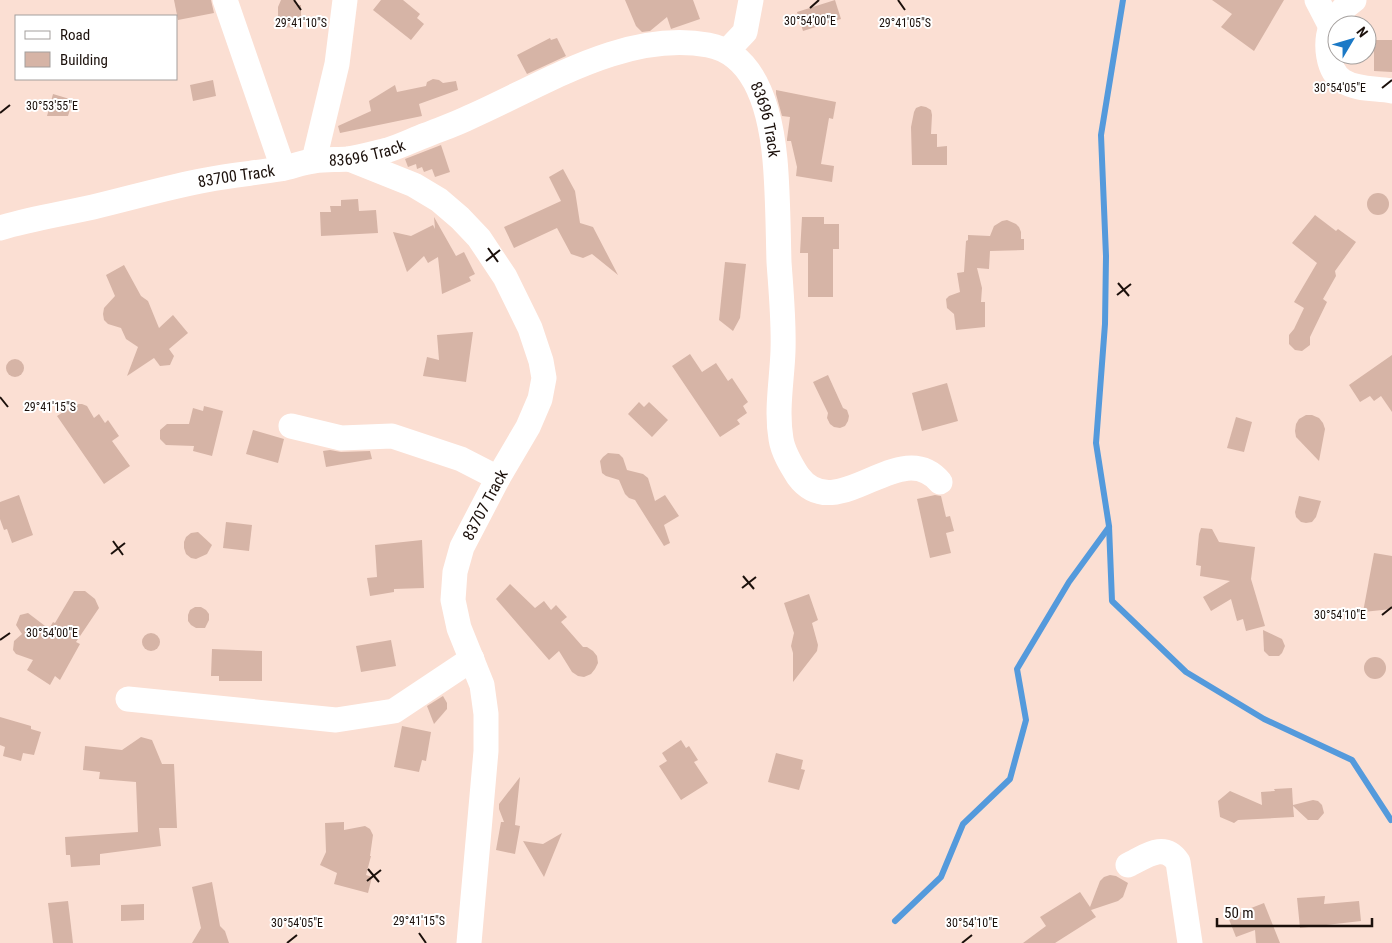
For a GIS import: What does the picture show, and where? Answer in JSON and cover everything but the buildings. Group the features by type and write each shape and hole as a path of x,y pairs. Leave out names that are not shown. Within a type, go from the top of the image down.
{"street":[{"path":"225,0 283,168"},
{"path":"314,160 337,64 345,0"},
{"path":"727,51 744,32 751,0"},
{"path":"1317,0 1327,19"},
{"path":"1338,15 1342,9 1354,0"},
{"name":"83696 Track","path":"314,160 348,159 392,149 470,118 548,80 615,52 654,44 687,43 710,45 727,51 744,64 754,79 768,118 775,158 783,349 779,404 780,426 783,449 789,462 801,479 817,492 840,492 878,476 906,468 918,468 928,471 940,482"},
{"path":"1330,65 1334,73 1341,80 1353,86 1392,91"},
{"name":"83707 Track","path":"348,159 414,185 439,200 460,218 478,238 505,277 530,328 541,361 544,378 540,399 528,427 498,478 462,548 455,572 453,600 458,628 482,685 486,714 486,751 469,943"},
{"name":"83700 Track","path":"0,228 204,180 283,168 314,160"},
{"path":"291,426 341,438 392,436 462,458 498,478"},
{"path":"128,700 336,720 394,711 472,659"},
{"path":"1128,865 1157,851 1170,852 1175,857 1178,862 1190,943"}],"waterway":[{"path":"1123,0 1101,135 1106,256 1105,324 1096,443 1109,526 1112,601 1186,672 1264,719 1352,760 1391,820"},
{"path":"895,921 941,877 963,824 1010,779 1026,720 1017,669 1069,582 1109,527"}]}
